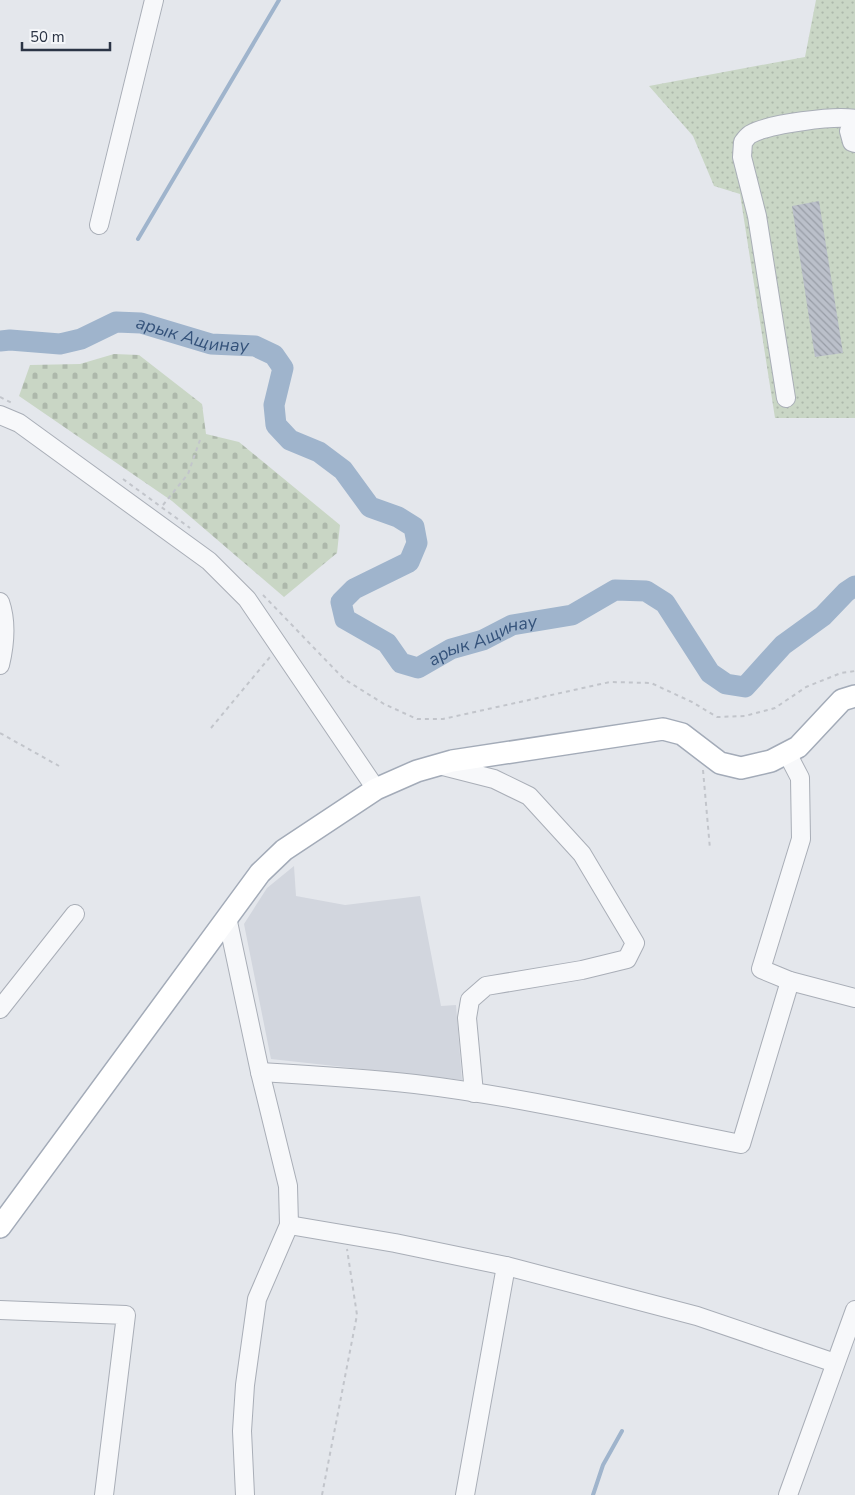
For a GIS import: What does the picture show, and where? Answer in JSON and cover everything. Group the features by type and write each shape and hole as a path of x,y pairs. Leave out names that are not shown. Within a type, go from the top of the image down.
{"main road":[{"path":"0,1227 260,873 284,850 376,788 452,761 663,729 682,734 720,762 741,768 771,761 798,747 842,700 855,696"}],"street":[{"path":"99,225 154,0"},
{"path":"786,398 757,216 742,157 743,142 750,134 798,122 845,117 855,120 848,131 852,142 855,143"},
{"path":"5,413 157,512 247,599 376,788"},
{"path":"0,602 4,614 4,649 0,665"},
{"path":"787,753 800,778 801,839 761,969 790,982 855,998"},
{"path":"439,765 494,779 529,796 582,854 635,943 627,959 582,970 486,986 470,1000 467,1018 474,1093"},
{"path":"0,1009 75,914"},
{"path":"227,917 260,1072 288,1186 289,1225 257,1299 245,1385 242,1431 245,1495"},
{"path":"260,1072 343,1076 474,1093 741,1144 790,982"},
{"path":"289,1225 345,1234 506,1266 698,1316 835,1363"},
{"path":"465,1495 506,1266"},
{"path":"0,1310 126,1315 104,1495"},
{"path":"788,1495 855,1310"}],"path":[{"path":"0,397 5,413"},
{"path":"157,512 188,474 200,440"},
{"path":"121,478 157,512 191,528"},
{"path":"263,595 344,680 384,704 417,719 443,719 610,682 650,683 692,702 717,717 745,716 775,708 806,687 842,672 855,672"},
{"path":"211,728 280,646"},
{"path":"0,733 59,766"},
{"path":"701,748 710,849"},
{"path":"322,1495 356,1315 345,1234"}],"shaded area":[{"path":"294,866 296,896 345,905 420,896 441,1006 456,1005 462,1080 271,1059 244,924 267,888"}],"green space":[{"path":"816,0 855,0 855,418 775,418 740,194 714,186 693,136 649,86 805,57"},
{"path":"114,354 139,355 202,404 206,434 239,442 340,525 337,553 284,597 172,501 19,396 30,365 80,364"}],"building":[{"path":"819,201 843,353 815,357 792,206"}],"waterway":[{"path":"138,239 279,0"},
{"name":"арык Ащинау","path":"0,341 60,344 81,339 116,322 141,323 211,344 255,346 274,355 283,368 274,405 276,425 290,440 319,452 343,470 370,507 398,517 414,527 417,543 409,562 354,589 341,602 345,619 387,643 401,663 418,668 451,649 483,640 512,625 572,615 615,590 646,591 665,603 710,673 726,684 745,687 783,645 823,616 846,592 855,586"},
{"path":"593,1495 603,1465 622,1431"}]}
